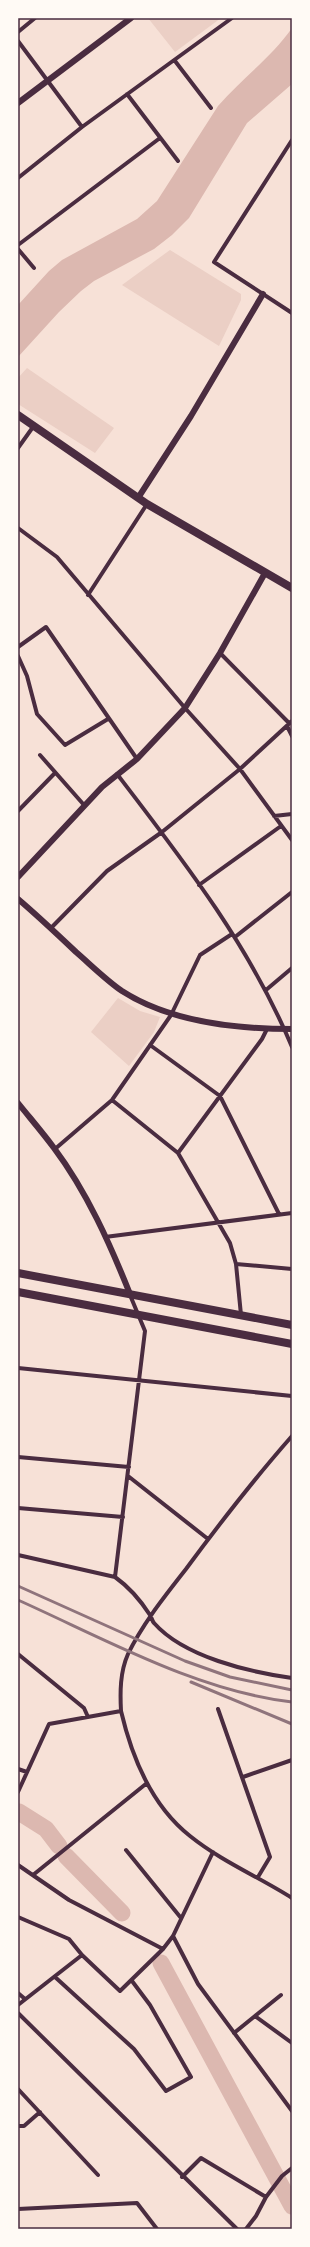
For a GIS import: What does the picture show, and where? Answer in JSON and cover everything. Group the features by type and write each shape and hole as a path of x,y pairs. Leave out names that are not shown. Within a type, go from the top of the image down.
{"highway":[{"path":"18,415 33,427 147,504 292,588"},
{"path":"18,1273 292,1325"},
{"path":"18,1292 292,1344"}],"street":[{"path":"18,32 35,18"},
{"path":"18,103 131,18"},
{"path":"18,178 82,127 232,18"},
{"path":"18,41 82,127"},
{"path":"175,60 211,108"},
{"path":"127,94 178,161"},
{"path":"18,245 160,138"},
{"path":"292,140 214,262 292,313"},
{"path":"18,248 34,268"},
{"path":"138,498 191,416 263,294"},
{"path":"18,448 33,427"},
{"path":"88,595 147,504"},
{"path":"18,528 57,557 185,708 240,769 292,840"},
{"path":"18,876 84,806 117,774 137,759 185,708 220,653 265,573"},
{"path":"18,647 46,627 137,759"},
{"path":"220,653 289,723 292,736"},
{"path":"18,656 28,676 37,714 65,745 108,719"},
{"path":"50,928 107,871 162,832 240,769 289,723"},
{"path":"40,756 54,774 84,806"},
{"path":"18,811 54,774"},
{"path":"117,774 162,832 234,936 266,990 292,1046"},
{"path":"274,816 292,814"},
{"path":"199,885 281,826"},
{"path":"54,1149 112,1100 171,1015 200,954 234,936 292,892"},
{"path":"18,899 122,991 149,1006 171,1015 200,1021 267,1029 292,1029"},
{"path":"266,990 292,968"},
{"path":"178,1153 262,1039 267,1029"},
{"path":"150,1045 220,1096 279,1214"},
{"path":"112,1100 178,1153 230,1243 236,1264 241,1316"},
{"path":"18,1103 54,1149 83,1195 105,1237 145,1331 138,1379 136,1422 115,1577"},
{"path":"105,1237 292,1213"},
{"path":"236,1264 292,1270"},
{"path":"18,1368 138,1379 292,1396"},
{"path":"292,1436 208,1539 150,1615 128,1655 123,1670 120,1690 121,1711 133,1752 146,1783 178,1825 213,1852 292,1898"},
{"path":"18,1456 129,1466"},
{"path":"128,1476 208,1539"},
{"path":"18,1508 123,1517"},
{"path":"18,1555 115,1577 127,1585 150,1615 153,1622 170,1639 247,1669 292,1678"},
{"path":"18,1654 84,1708 88,1717"},
{"path":"218,1709 270,1857 258,1877"},
{"path":"18,1792 49,1724 121,1711"},
{"path":"243,1777 292,1760"},
{"path":"18,1769 27,1772"},
{"path":"33,1875 146,1783"},
{"path":"126,1850 182,1918"},
{"path":"18,1917 69,1939 82,1955 120,1991 132,1981 163,1949 173,1936 213,1852"},
{"path":"18,1864 69,1900 163,1949"},
{"path":"173,1936 198,1984 292,2111"},
{"path":"18,2005 82,1955"},
{"path":"55,1977 134,2049 166,2091 191,2077 150,2004 132,1981"},
{"path":"18,1994 25,1999"},
{"path":"234,2033 281,1995"},
{"path":"18,2012 182,2177 237,2229"},
{"path":"255,2016 292,2042"},
{"path":"18,2089 98,2175"},
{"path":"18,2126 24,2126 40,2112"},
{"path":"182,2177 201,2158 266,2197"},
{"path":"246,2229 256,2216 266,2197 282,2176 292,2168"},
{"path":"18,2209 137,2203 157,2229"}],"shaded area":[{"path":"148,18 221,18 175,52"},
{"path":"292,28 292,84 247,123 189,218 172,235 154,249 94,281 81,291 59,312 18,357 18,305 49,271 62,260 137,219 157,201 218,106 275,49"},
{"path":"170,250 241,294 241,300 219,346 122,285"},
{"path":"27,368 114,428 95,453 18,404 18,378"},
{"path":"118,998 140,1011 160,1017 154,1032 129,1066 91,1032"}],"waterway":[{"path":"19,1812 46,1829 59,1846"},
{"path":"66,1856 122,1913"},
{"path":"161,1963 292,2206"}],"railway":[{"path":"18,1586 185,1661 230,1677 292,1690"},
{"path":"18,1600 118,1647 186,1675 221,1687 257,1696 292,1702"},
{"path":"191,1682 292,1724"}]}
